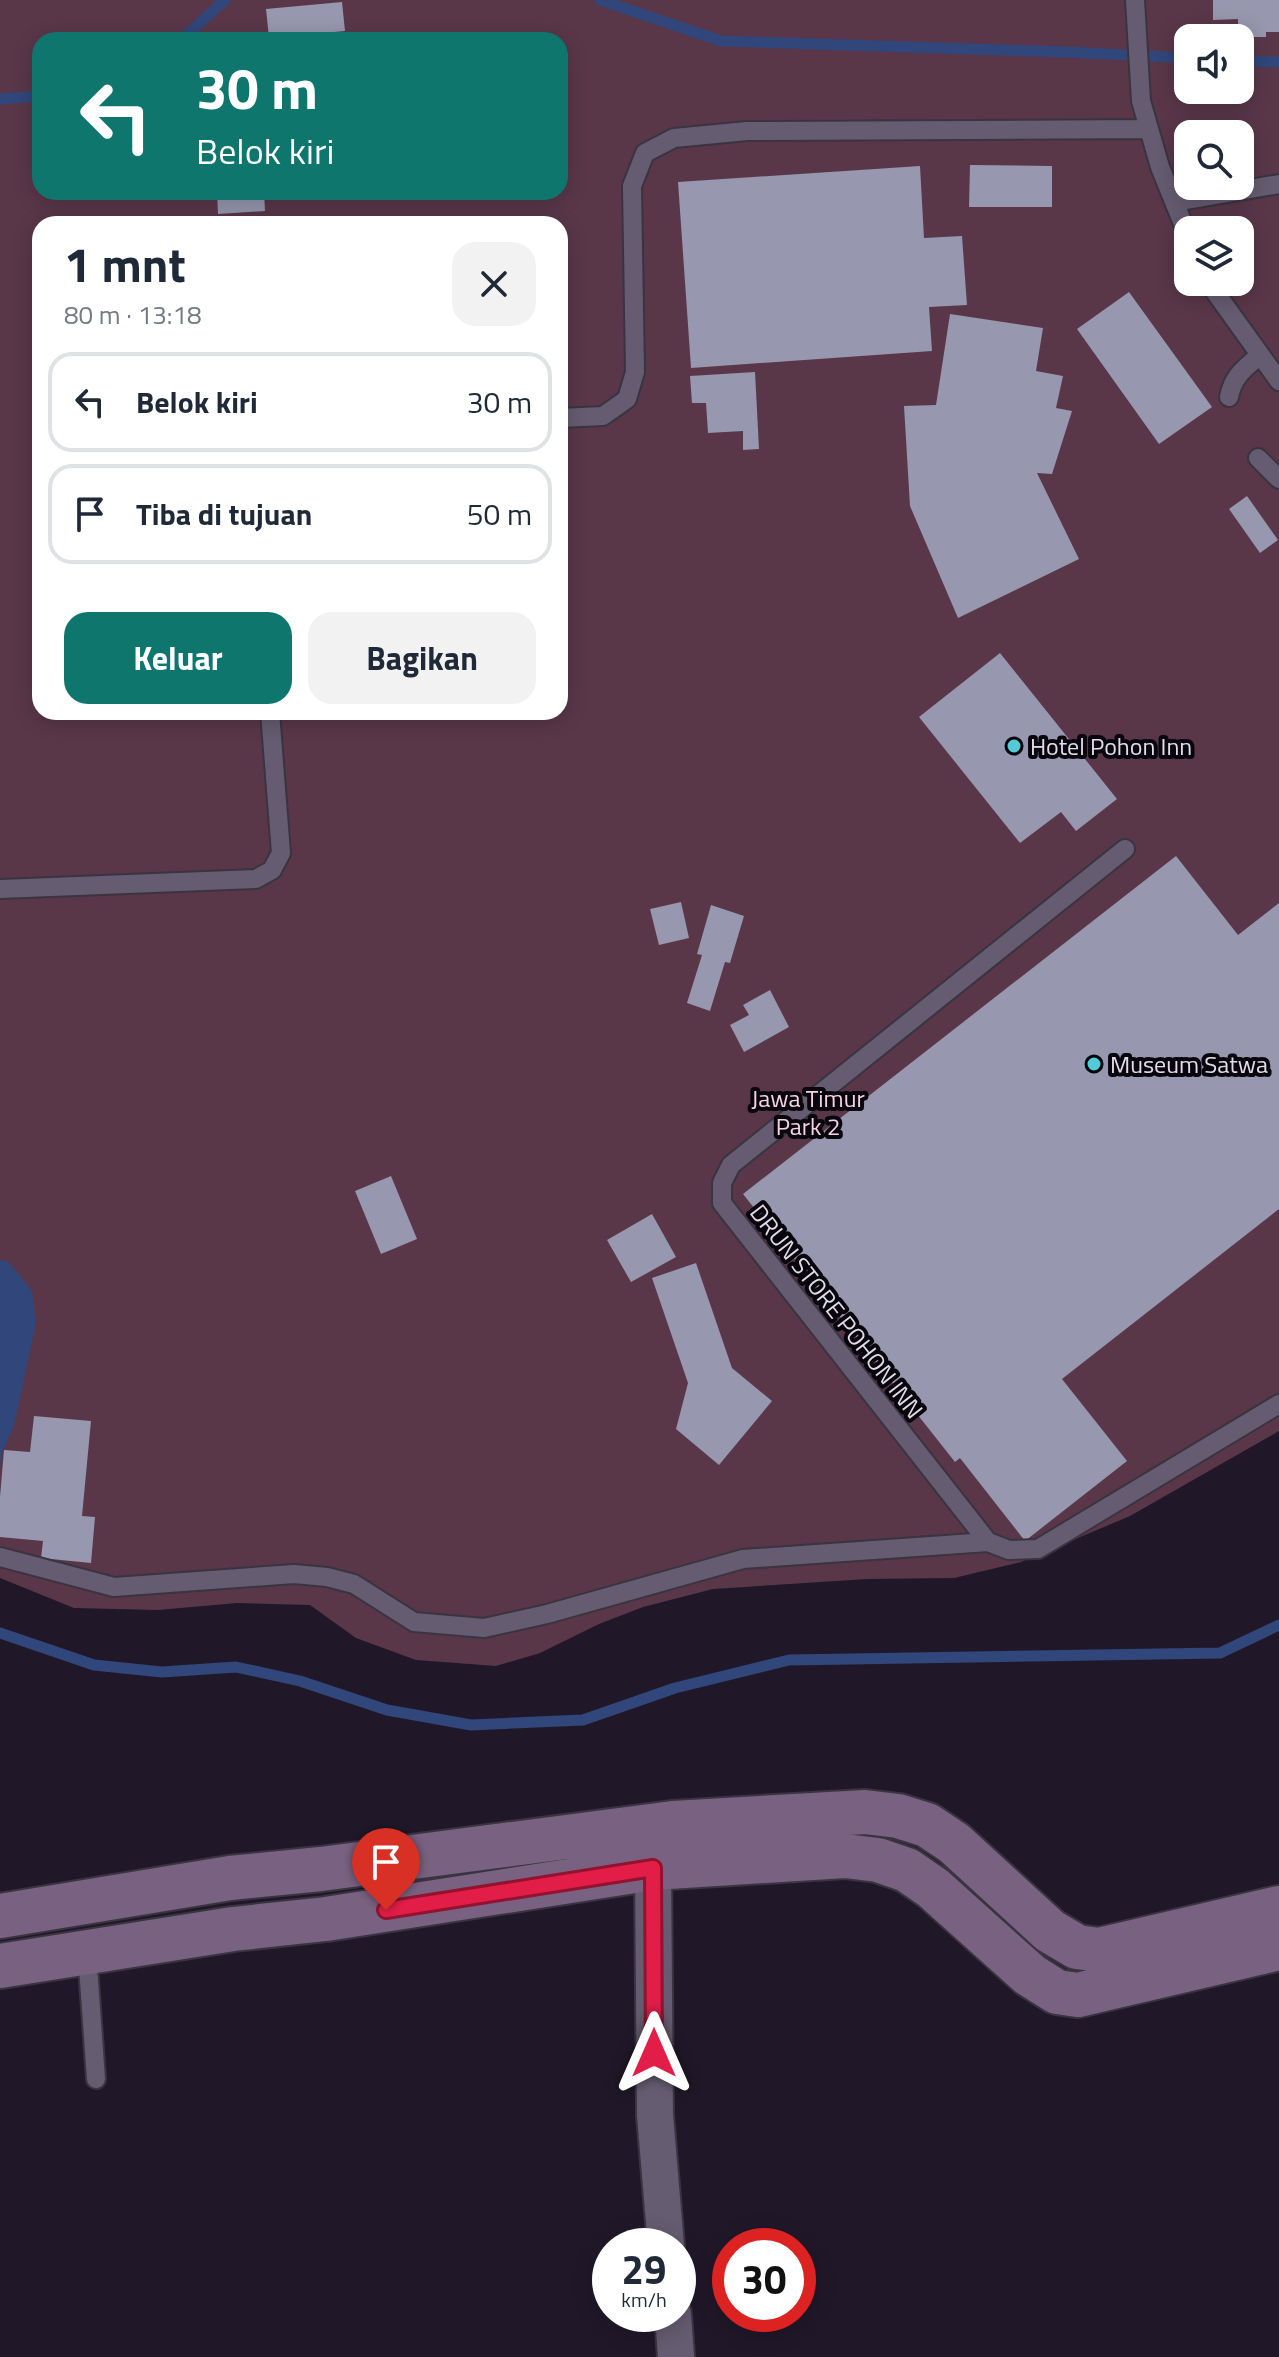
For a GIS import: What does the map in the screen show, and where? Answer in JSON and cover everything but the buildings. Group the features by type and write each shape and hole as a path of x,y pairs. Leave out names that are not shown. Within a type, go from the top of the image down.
{"street":[{"path":"0,1916 230,1878 673,1823 865,1812 898,1816 927,1825 954,1843 1050,1931 1077,1947 1099,1950 1279,1908"},
{"path":"0,1966 653,1868 845,1856 878,1860 907,1870 925,1882 1030,1975 1057,1992 1078,1995 1279,1948"},
{"path":"653,1868 655,2115 664,2228"},
{"path":"321,1869 326,1919"},
{"path":"230,1878 233,1929"},
{"path":"674,2332 676,2357"}],"lane":[{"path":"1135,0 1141,101 1160,167 1180,216"},
{"path":"568,418 603,416 627,399 635,372 632,186 645,153 674,138 747,131 1148,129"},
{"path":"1175,202 1279,184"},
{"path":"1218,296 1279,381"},
{"path":"1229,397 1237,374 1260,355"},
{"path":"1258,458 1279,479"},
{"path":"0,889 256,879 272,870 281,853 271,720"},
{"name":"DRUN STORE POHON INN","path":"988,1542 722,1203 722,1183 731,1165 777,1126 1125,849"},
{"path":"0,1557 114,1587 294,1574 327,1577 354,1584 414,1622 484,1628 547,1614 743,1559 988,1542 1009,1550 1038,1549 1279,1404"},
{"path":"87,1952 96,2079"}],"green space":[{"name":"Jawa Timur Park 2","path":"0,0 1279,0 1279,1431 1130,1516 1021,1562 954,1578 867,1579 713,1589 643,1607 599,1624 540,1653 496,1666 416,1660 356,1638 310,1605 237,1603 158,1610 74,1608 0,1578"}],"water":[{"path":"0,1260 9,1262 32,1291 36,1323 14,1426 2,1452 0,1465"}],"waterway":[{"path":"190,32 225,0"},
{"path":"600,0 721,41 1174,57"},
{"path":"1254,61 1279,62"},
{"path":"0,99 32,97"},
{"path":"0,1633 94,1665 162,1672 236,1667 300,1681 387,1710 471,1725 583,1720 675,1688 789,1660 1220,1653 1279,1625"}],"place":[{"name":"Hotel Pohon Inn","path":"1014,746"},
{"name":"Museum Satwa","path":"1094,1064"}],"route":[{"path":"386,1910 653,1868 654,2053"}]}
